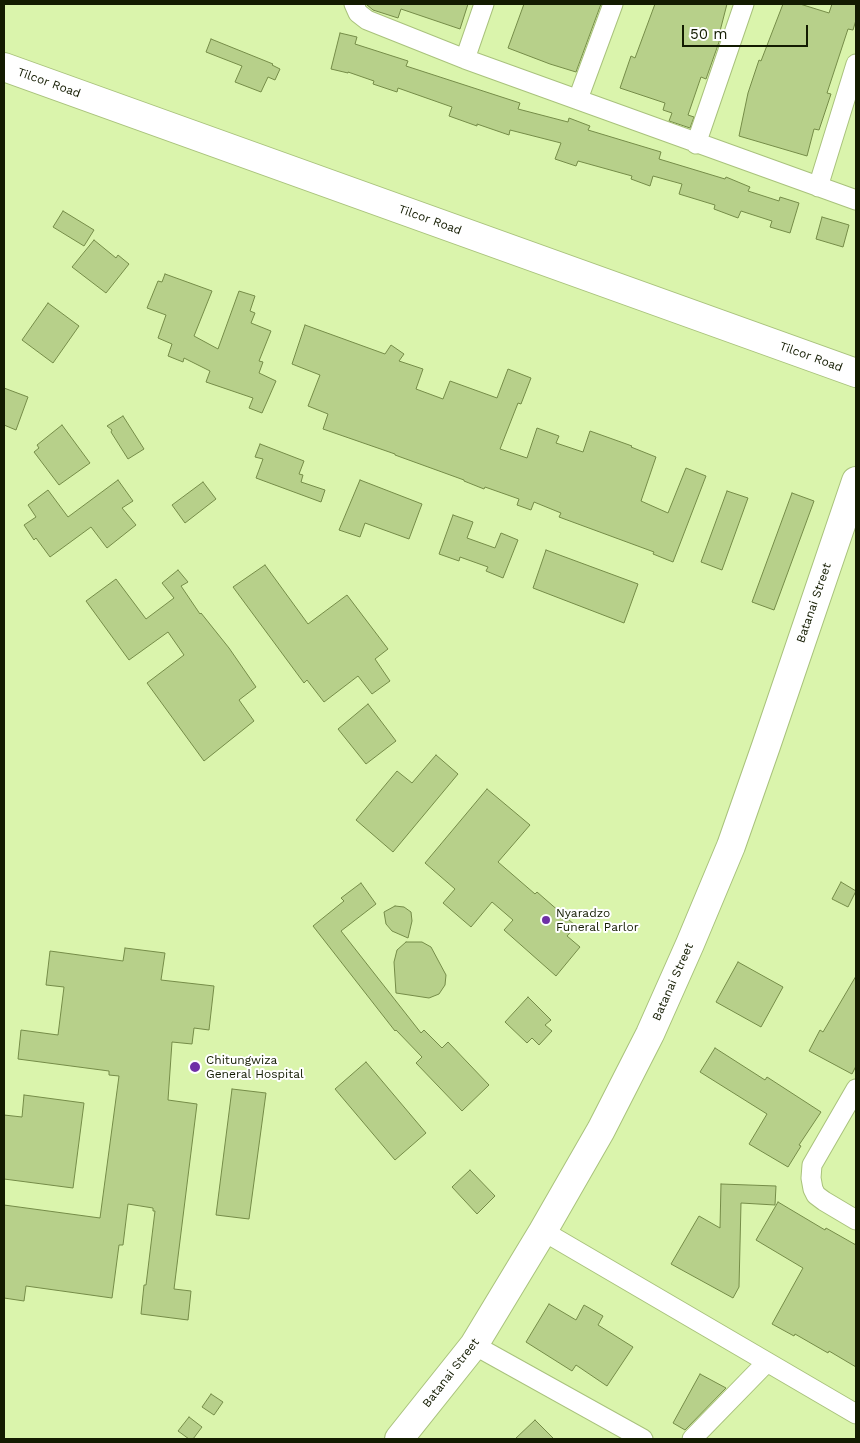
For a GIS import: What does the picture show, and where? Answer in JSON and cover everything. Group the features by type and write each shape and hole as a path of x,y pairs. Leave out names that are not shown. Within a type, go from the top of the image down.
{"street":[{"path":"354,4 358,13 367,20 464,59 856,200"},
{"path":"464,59 484,4"},
{"path":"578,99 612,4"},
{"path":"696,144 744,4"},
{"path":"818,187 856,64"},
{"name":"Tilcor Road","path":"4,67 856,373"},
{"name":"Batanai Street","path":"399,1439 474,1346 601,1130 650,1034 694,936 731,846 850,520 856,481"},
{"path":"856,1089 812,1166 811,1178 816,1195 856,1220"},
{"path":"543,1231 856,1414"},
{"path":"474,1346 623,1433 643,1439"},
{"path":"692,1439 767,1362"}],"building":[{"path":"366,4 468,4 460,29 401,9 398,18 373,10"},
{"path":"524,4 601,4 576,72 508,48"},
{"path":"655,4 727,4 719,35 721,36 706,79 701,77 688,115 694,117 690,128 669,121 672,113 663,110 665,103 620,88 631,56 635,58"},
{"path":"783,4 800,4 829,13 832,4 856,4 856,20 853,30 848,29 827,93 831,94 819,130 814,129 807,156 739,136 748,93 759,60 761,61"},
{"path":"340,33 357,37 355,44 408,61 406,66 520,103 518,109 568,122 569,118 590,126 588,130 661,152 659,159 725,179 726,177 750,187 748,191 779,201 780,197 799,203 790,233 770,227 772,221 741,211 738,218 714,209 715,205 679,194 682,184 653,176 650,186 631,179 632,176 578,161 576,166 555,159 561,143 510,130 509,135 477,124 477,126 449,116 452,107 398,88 397,92 373,84 374,81 348,72 331,69"},
{"path":"211,39 273,64 280,69 275,80 268,77 261,92 235,82 242,66 206,52"},
{"path":"63,211 94,230 84,246 53,227"},
{"path":"822,217 849,225 843,247 816,239"},
{"path":"94,240 116,258 118,255 129,264 106,293 72,267"},
{"path":"165,274 212,291 194,336 218,349 239,291 255,296 250,311 255,313 251,323 271,331 259,361 263,362 259,373 276,381 262,413 249,408 253,398 206,382 210,371 184,358 183,362 168,356 172,344 158,338 166,315 147,308 158,281 162,282"},
{"path":"48,303 79,326 53,363 22,340"},
{"path":"305,325 385,354 391,345 404,354 399,361 423,369 416,389 443,399 450,381 497,398 508,369 531,378 521,404 518,403 500,449 527,458 537,428 559,436 556,443 583,452 590,431 632,446 656,457 641,501 668,513 686,468 706,476 673,562 653,554 654,552 559,517 561,513 534,502 531,510 517,505 519,499 485,487 484,489 395,454 323,429 328,414 308,406 320,375 292,364"},
{"path":"4,388 28,397 16,430 4,425"},
{"path":"123,416 144,449 128,459 111,432 112,430 107,426"},
{"path":"62,425 90,463 59,485 34,452 39,448 37,445"},
{"path":"260,444 304,461 299,474 303,475 301,482 325,490 321,502 256,478 263,459 255,457"},
{"path":"118,480 133,501 122,508 136,525 107,548 91,527 50,557 36,538 34,540 24,525 36,517 28,505 48,490 68,517"},
{"path":"360,480 422,504 409,539 365,523 360,537 339,530"},
{"path":"203,482 216,499 185,523 172,505"},
{"path":"727,491 748,498 722,570 701,562"},
{"path":"792,493 814,501 774,610 752,602"},
{"path":"453,515 473,522 467,538 495,548 501,533 518,540 503,578 486,571 488,567 460,557 459,561 439,554"},
{"path":"546,550 638,584 624,623 533,588"},
{"path":"265,565 308,624 347,595 388,649 375,659 390,681 372,694 358,676 324,702 307,680 304,683 233,587"},
{"path":"178,570 188,582 181,586 200,614 229,648 256,687 239,700 254,721 204,761 147,683 184,655 168,632 129,660 86,601 116,579 146,619 174,598 162,583"},
{"path":"368,704 396,741 366,764 338,729"},
{"path":"436,755 458,774 393,852 356,820 397,771 412,783"},
{"path":"487,789 530,825 498,862 535,894 537,892 576,926 567,936 580,947 556,976 504,930 513,920 492,902 471,927 443,903 455,889 425,863"},
{"path":"841,882 856,891 848,907 832,899"},
{"path":"361,883 376,904 341,931 421,1033 424,1030 442,1048 448,1042 489,1085 462,1111 416,1063 422,1057 395,1031 313,926 344,901 341,898"},
{"path":"395,906 404,907 411,912 412,921 408,938 392,931 386,924 384,912"},
{"path":"406,942 422,942 431,947 446,975 445,985 439,994 429,998 396,993 394,962 397,950"},
{"path":"125,948 165,953 161,980 214,986 209,1030 194,1028 192,1044 172,1042 168,1100 197,1104 174,1289 191,1291 188,1320 141,1314 155,1211 153,1211 153,1208 128,1204 123,1245 119,1245 112,1298 26,1286 24,1301 4,1298 4,1205 100,1218 119,1076 109,1075 109,1071 18,1059 21,1030 58,1035 64,987 46,985 50,951 123,961"},
{"path":"738,962 783,987 761,1027 716,1002"},
{"path":"856,976 856,1066 852,1074 809,1051 820,1030 823,1032"},
{"path":"528,997 551,1020 545,1025 552,1031 539,1045 532,1038 527,1043 505,1022"},
{"path":"715,1048 765,1080 767,1077 821,1112 799,1145 801,1146 788,1167 749,1144 767,1114 700,1072"},
{"path":"366,1062 426,1133 395,1160 335,1089"},
{"path":"232,1089 266,1093 249,1219 216,1215"},
{"path":"24,1095 84,1103 73,1188 4,1179 4,1115 22,1117"},
{"path":"470,1170 495,1196 477,1214 452,1187"},
{"path":"721,1184 776,1186 775,1205 741,1203 739,1287 733,1298 671,1264 699,1216 720,1228"},
{"path":"778,1202 825,1230 826,1228 856,1245 856,1367 829,1351 828,1353 795,1334 794,1336 772,1324 803,1268 756,1240"},
{"path":"549,1304 576,1320 584,1305 603,1316 598,1325 633,1347 607,1386 576,1365 572,1371 526,1342"},
{"path":"700,1374 726,1388 685,1430 673,1423"},
{"path":"211,1394 223,1402 214,1415 202,1407"},
{"path":"189,1417 202,1427 193,1439 189,1439 178,1431"},
{"path":"535,1420 554,1439 515,1439"}],"place":[{"name":"Nyaradzo Funeral Parlor","path":"546,920"},
{"name":"Chitungwiza General Hospital","path":"195,1067"}]}
